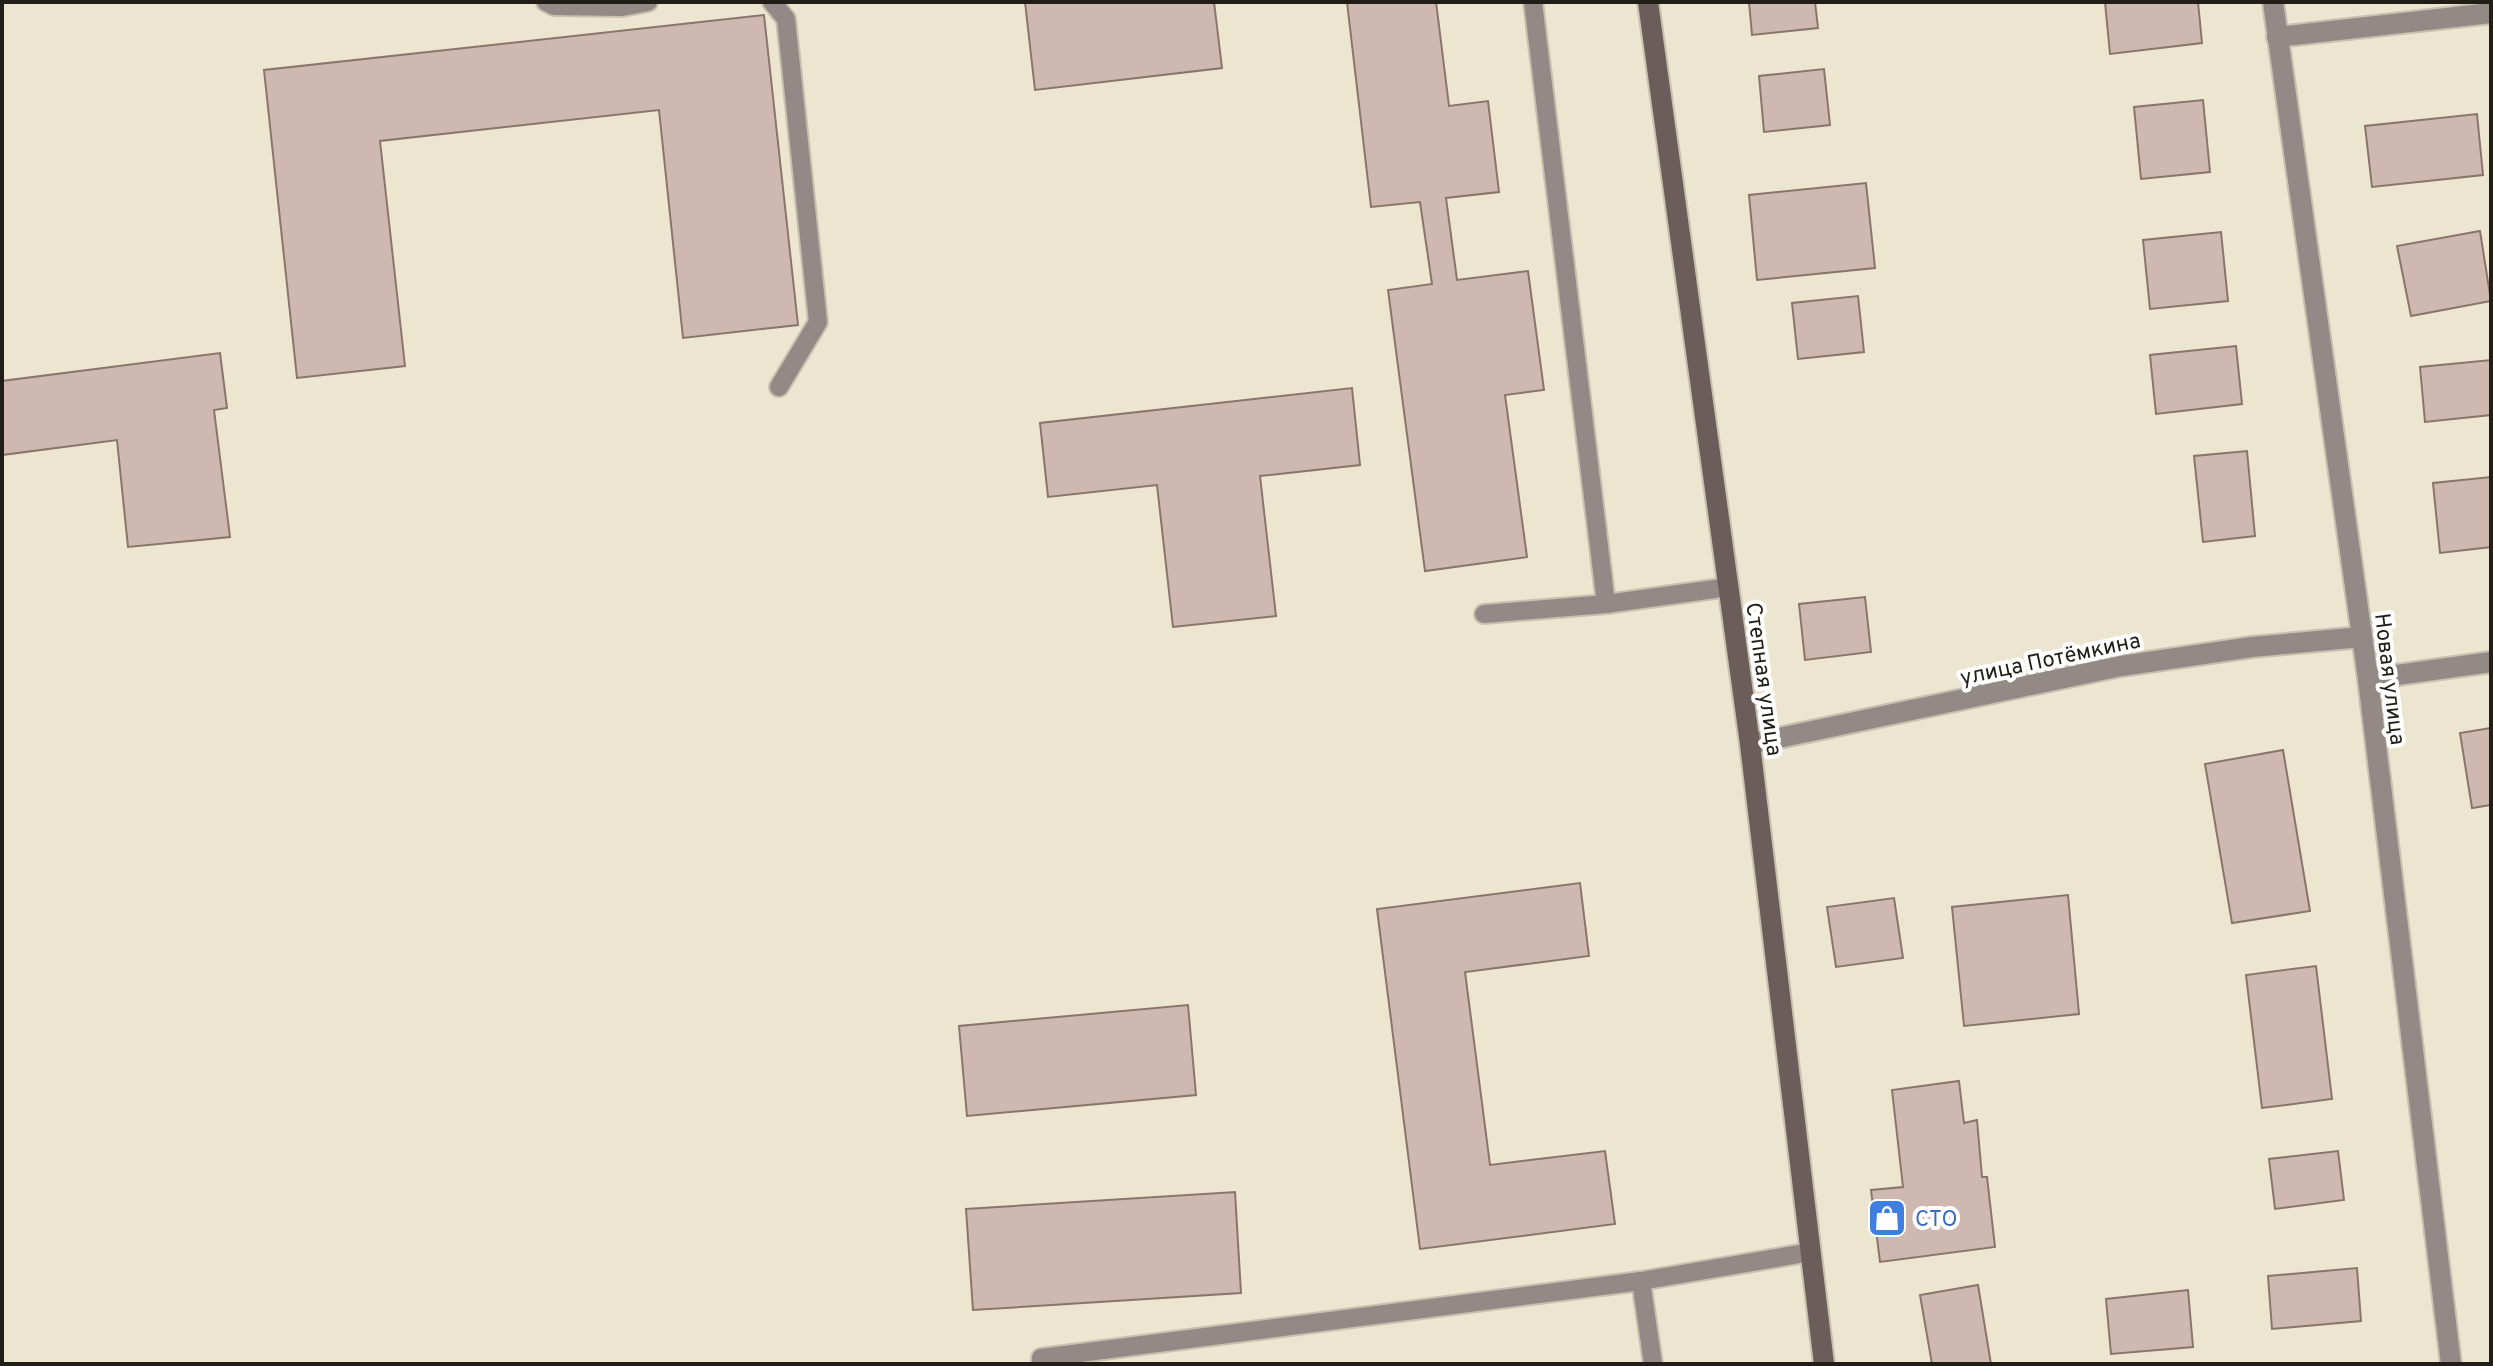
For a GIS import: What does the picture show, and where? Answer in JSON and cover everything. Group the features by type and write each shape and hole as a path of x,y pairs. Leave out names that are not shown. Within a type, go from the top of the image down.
{"main road":[{"name":"Степная улица","path":"1648,2 1750,744 1824,1364"}],"street":[{"name":"Новая улица","path":"2273,2 2368,679 2451,1364"},
{"path":"2277,37 2491,13"},
{"name":"улица Потёмкина","path":"1750,744 2121,666 2252,647 2362,637"},
{"path":"2368,679 2491,662"}],"lane":[{"path":"546,2 554,6 622,7 648,2"},
{"path":"772,2 786,19 818,322 779,387"},
{"path":"1533,2 1606,604"},
{"path":"1484,614 1606,604 1729,587"},
{"path":"1041,1364 1041,1358 1641,1281 1811,1252"},
{"path":"1641,1281 1653,1364"}],"building":[{"path":"1025,2 1214,2 1222,68 1035,90"},
{"path":"1347,2 1436,2 1449,106 1488,101 1499,192 1446,198 1457,280 1528,271 1544,390 1505,395 1527,557 1425,571 1388,290 1432,284 1420,202 1371,207"},
{"path":"1749,2 1815,2 1818,28 1752,35"},
{"path":"2105,2 2198,2 2202,43 2110,54"},
{"path":"764,15 798,325 683,338 659,110 380,141 405,366 297,378 264,70"},
{"path":"1824,69 1830,125 1764,132 1759,76"},
{"path":"2203,100 2210,172 2141,179 2134,107"},
{"path":"2477,114 2483,175 2372,187 2365,126"},
{"path":"1866,183 1875,268 1757,280 1749,195"},
{"path":"2480,231 2491,301 2411,316 2397,246"},
{"path":"2221,232 2228,301 2150,309 2143,240"},
{"path":"1858,296 1864,352 1798,359 1792,303"},
{"path":"2236,346 2242,404 2156,414 2150,355"},
{"path":"220,353 227,408 214,410 230,537 128,547 117,440 2,455 2,381"},
{"path":"2491,360 2491,415 2425,422 2420,367"},
{"path":"1352,388 1360,465 1260,476 1276,616 1173,627 1157,485 1048,497 1040,423"},
{"path":"2247,451 2255,536 2203,542 2194,456"},
{"path":"2491,477 2491,547 2440,553 2433,483"},
{"path":"1865,597 1871,652 1805,660 1799,604"},
{"path":"2491,728 2491,805 2472,808 2460,733"},
{"path":"2283,750 2310,911 2232,923 2205,764"},
{"path":"1580,883 1589,956 1465,972 1490,1165 1605,1151 1615,1224 1420,1249 1377,909"},
{"path":"2068,895 2079,1014 1964,1026 1952,907"},
{"path":"1894,898 1903,958 1836,967 1827,907"},
{"path":"2316,966 2332,1099 2262,1108 2246,975"},
{"path":"1188,1005 1196,1095 967,1116 959,1026"},
{"path":"1959,1081 1964,1123 1977,1120 1982,1177 1987,1177 1995,1247 1880,1262 1871,1190 1903,1187 1892,1090"},
{"path":"2338,1151 2344,1200 2275,1209 2269,1159"},
{"path":"1235,1192 1241,1293 973,1310 966,1209"},
{"path":"2357,1268 2361,1321 2272,1329 2268,1276"},
{"path":"1978,1285 1991,1364 1932,1364 1920,1295"},
{"path":"2188,1290 2193,1347 2111,1354 2106,1299"}],"place":[{"name":"СТО","path":"1887,1218"}]}
